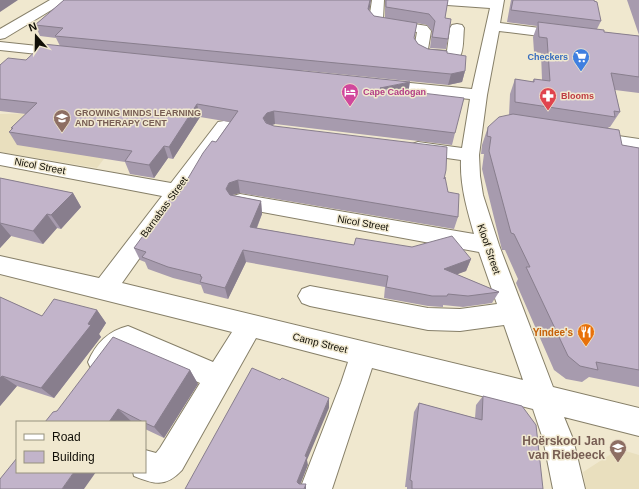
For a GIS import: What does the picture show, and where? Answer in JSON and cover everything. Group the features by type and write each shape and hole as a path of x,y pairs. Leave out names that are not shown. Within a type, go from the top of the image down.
{"street":[{"path":"0,35 59,0"},
{"path":"378,0 376,20 378,22 422,29 424,31 421,49 427,54 452,56 454,54 457,28"},
{"path":"433,0 498,3"},
{"name":"Kloof Street","path":"498,3 479,95 483,120 470,155 470,176 473,195 488,245 558,439 569,489"},
{"path":"494,26 578,36"},
{"path":"0,46 78,54"},
{"path":"368,84 479,95"},
{"name":"Barnabas Street","path":"104,289 224,126"},
{"path":"577,135 639,145"},
{"path":"400,146 470,155"},
{"name":"Nicol Street","path":"0,159 175,191"},
{"name":"Nicol Street","path":"240,201 488,245"},
{"name":"Camp Street","path":"0,265 104,289 639,422"},
{"path":"310,296 428,319 448,321 464,321 512,313"},
{"path":"146,465 154,469 164,467 171,459 250,326"},
{"path":"88,379 115,342 128,338 219,378"},
{"path":"316,489 363,354"}],"shaded area":[{"name":"GROWING MINDS LEARNING AND THERAPY CENT","path":"140,111 97,168 0,152 0,114"},
{"name":"Hoërskool Jan van Riebeeck","path":"619,449 639,455 639,489 586,489 583,472"}],"building":[{"path":"64,0 370,0 368,9 374,16 417,23 414,38 418,44 428,49 447,51 447,53 466,56 465,71 451,74 55,36 63,28 35,25"},
{"path":"386,0 448,0 445,18 451,19 448,39 432,37 435,21 429,14 386,7"},
{"path":"513,0 594,0 597,2 601,21 511,10"},
{"path":"538,22 639,36 639,77 611,73 620,112 614,111 615,117 515,102 515,79 534,82 534,79 550,81 547,38 539,37"},
{"path":"43,44 410,82 380,88 464,98 455,133 274,111 267,113 263,118 266,123 274,126 447,147 444,179 445,177 448,192 459,194 458,217 238,180 229,183 226,189 230,195 261,201 250,227 354,245 356,238 412,247 452,236 471,259 444,269 499,292 468,296 448,294 447,296 432,296 386,287 388,276 243,250 225,288 200,282 202,277 200,276 201,275 168,267 142,257 146,252 134,248 173,195 177,197 203,153 212,141 216,142 238,111 197,104 169,147 164,146 149,165 125,161 132,151 9,132 13,128 11,128 37,103 0,99 0,65 8,58 26,60"},
{"path":"513,114 619,130 622,145 639,148 639,370 596,362 598,370 580,366 568,356 526,267 530,267 514,234 511,233 489,151 491,137 487,136 488,127 499,117"},
{"path":"0,178 73,193 51,215 47,214 33,231 0,223"},
{"path":"0,297 42,316 54,299 97,310 88,324 91,325 41,388 2,376 0,378"},
{"path":"113,337 190,370 154,427 146,423 146,421 141,421 118,409 110,421 46,421 53,412 57,411"},
{"path":"252,368 280,380 282,378 329,398 305,456 307,457 297,482 299,484 306,484 304,489 185,489"},
{"path":"483,396 522,406 536,425 543,489 412,489 412,481 410,480 419,403 482,420"},
{"path":"16,459 16,473 73,473 62,489 0,489 0,479"}],"place":[{"name":"Checkers","path":"581,72"},
{"name":"Cape Cadogan","path":"350,107"},
{"name":"Blooms","path":"548,111"},
{"name":"GROWING MINDS LEARNING AND THERAPY CENT","path":"62,133"},
{"name":"Yindee's","path":"586,347"},
{"name":"Hoërskool Jan van Riebeeck","path":"618,463"}]}
